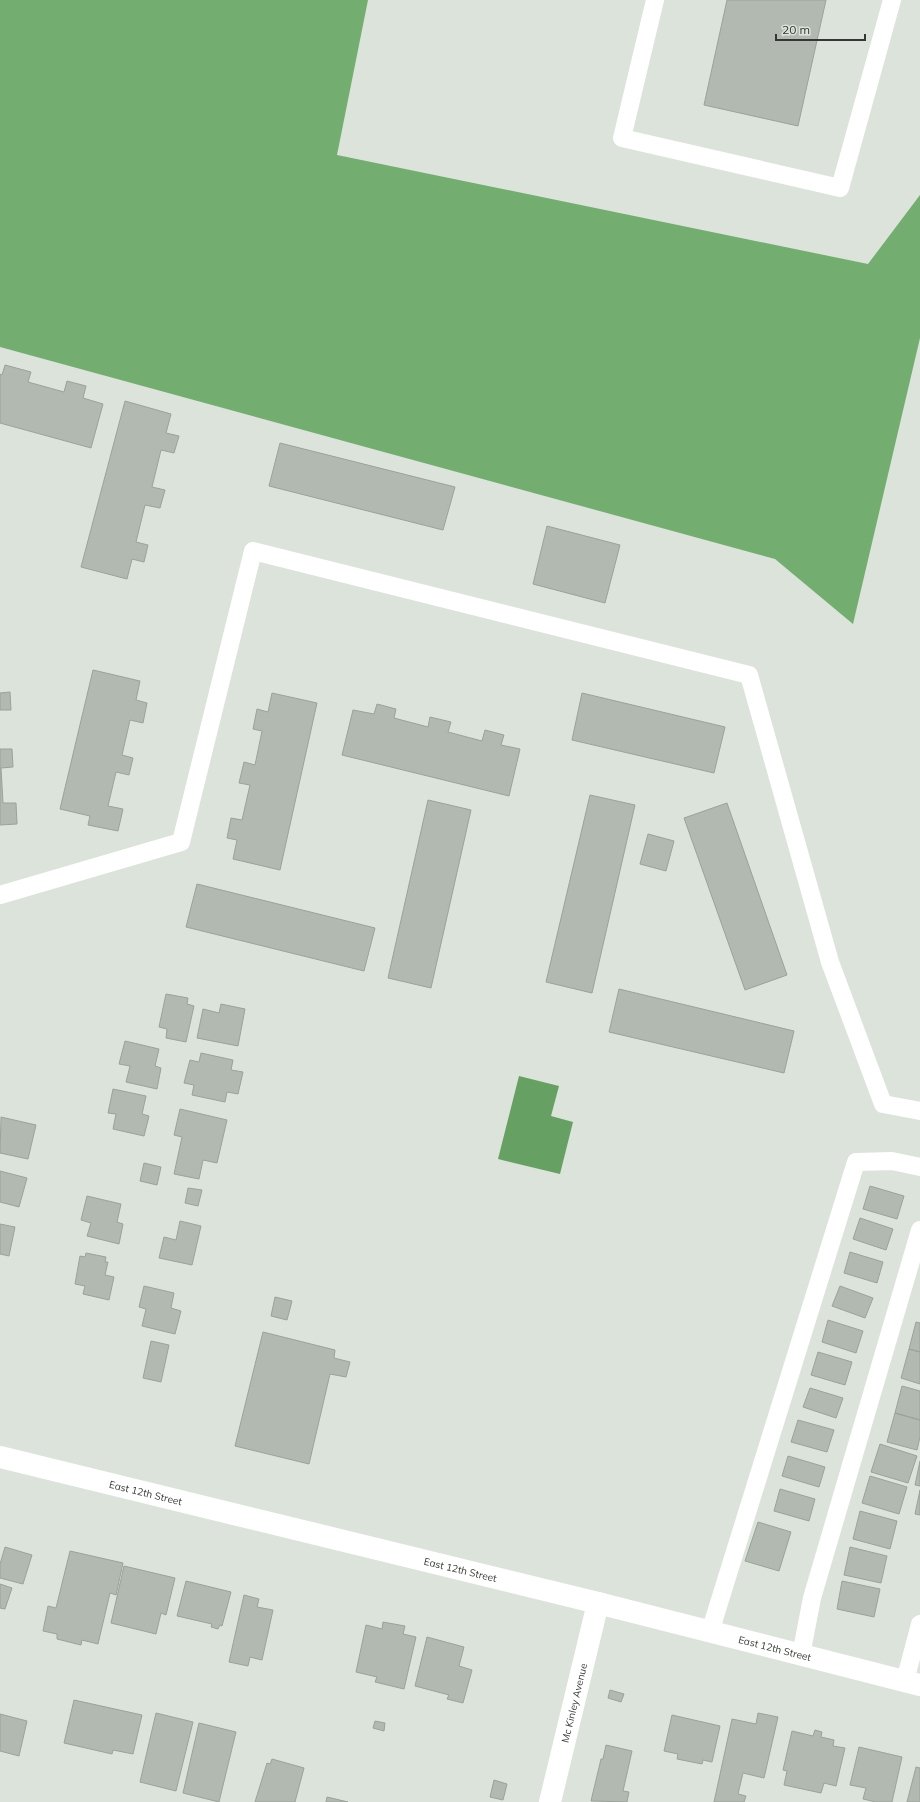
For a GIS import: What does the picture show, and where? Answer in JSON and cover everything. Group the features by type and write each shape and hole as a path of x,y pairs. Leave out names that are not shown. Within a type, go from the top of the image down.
{"street":[{"name":"East 12th Street","path":"0,1457 598,1603 912,1683"},
{"name":"Mc Kinley Avenue","path":"550,1802 598,1603"}],"lane":[{"path":"655,0 622,138 840,188 892,0"},
{"path":"0,896 181,842 253,551 749,675 830,962 883,1104 920,1111"},
{"path":"710,1632 856,1162 892,1161 920,1167"},
{"path":"801,1655 812,1598 847,1484 875,1378 920,1230"},
{"path":"912,1683 920,1624"}],"shaded area":[{"path":"0,0 368,0 337,155 868,264 920,195 920,338 853,624 775,559 0,347"},
{"path":"519,1076 559,1086 551,1116 573,1122 560,1174 498,1159"}],"building":[{"path":"727,0 826,0 798,126 704,105"},
{"path":"5,365 31,372 28,382 64,392 67,381 86,386 83,398 103,404 91,448 0,423 0,374 2,375"},
{"path":"125,401 171,414 166,433 179,436 174,453 161,450 152,487 165,490 160,508 145,505 136,542 148,545 144,562 132,559 127,579 81,567"},
{"path":"280,443 455,487 443,530 269,486"},
{"path":"547,526 620,545 605,603 533,584"},
{"path":"93,670 140,681 136,700 147,703 143,723 130,720 122,755 133,758 129,775 116,772 108,806 123,809 118,831 88,825 90,816 60,809"},
{"path":"10,692 11,710 0,710 0,693"},
{"path":"272,693 317,703 280,870 233,859 237,840 227,838 231,818 242,820 250,785 239,783 244,762 255,765 262,731 253,729 257,709 268,712"},
{"path":"582,693 725,727 714,773 572,740"},
{"path":"377,704 396,709 394,718 428,727 430,717 451,722 448,732 482,741 485,730 504,735 501,745 520,749 509,796 342,755 353,710 374,714"},
{"path":"0,749 12,749 13,767 1,768 3,803 16,803 17,824 0,825"},
{"path":"590,795 635,805 592,993 546,982"},
{"path":"428,800 471,810 431,988 388,978"},
{"path":"727,803 787,975 745,990 684,818"},
{"path":"648,834 674,841 666,871 640,864"},
{"path":"197,884 375,928 364,971 186,927"},
{"path":"619,989 794,1031 784,1073 609,1032"},
{"path":"166,994 188,998 187,1004 194,1006 186,1042 166,1038 167,1029 159,1027"},
{"path":"221,1004 245,1009 238,1046 197,1038 203,1009 219,1013"},
{"path":"125,1041 159,1049 155,1066 161,1068 157,1089 126,1082 130,1066 119,1064"},
{"path":"201,1053 233,1060 231,1070 243,1072 238,1094 227,1092 225,1102 192,1095 194,1085 184,1083 190,1060 199,1062"},
{"path":"113,1089 146,1096 142,1114 149,1116 144,1136 113,1129 116,1114 108,1113"},
{"path":"180,1109 227,1120 217,1163 203,1160 199,1179 174,1174 182,1137 174,1135"},
{"path":"1,1117 36,1125 28,1159 0,1153"},
{"path":"144,1163 161,1167 157,1185 140,1181"},
{"path":"0,1171 27,1178 19,1207 0,1202"},
{"path":"870,1186 904,1196 897,1219 863,1209"},
{"path":"188,1188 202,1190 198,1206 185,1203"},
{"path":"87,1196 121,1204 117,1222 123,1224 119,1244 87,1236 91,1223 81,1220"},
{"path":"860,1218 893,1229 886,1250 853,1239"},
{"path":"180,1221 201,1226 192,1265 159,1258 164,1237 176,1240"},
{"path":"0,1224 15,1227 9,1256 0,1254"},
{"path":"850,1252 883,1262 877,1283 844,1273"},
{"path":"86,1253 106,1257 105,1262 108,1262 105,1275 114,1277 109,1300 83,1294 85,1286 75,1284 80,1256 85,1257"},
{"path":"144,1286 174,1293 171,1308 181,1311 175,1334 142,1326 146,1309 139,1307"},
{"path":"840,1286 873,1298 865,1318 832,1306"},
{"path":"275,1297 292,1301 287,1320 271,1316"},
{"path":"828,1320 863,1331 856,1353 822,1342"},
{"path":"916,1322 920,1323 920,1352 909,1349"},
{"path":"263,1332 335,1350 334,1358 350,1362 346,1377 330,1374 309,1464 235,1446"},
{"path":"151,1341 169,1345 161,1382 143,1378"},
{"path":"909,1349 920,1352 920,1384 901,1378"},
{"path":"818,1352 852,1362 845,1385 811,1375"},
{"path":"902,1386 920,1391 920,1420 895,1413"},
{"path":"810,1388 843,1398 836,1418 803,1407"},
{"path":"895,1413 920,1420 920,1437 917,1450 887,1442"},
{"path":"798,1420 834,1430 827,1452 791,1442"},
{"path":"880,1444 917,1456 908,1483 871,1472"},
{"path":"788,1456 825,1467 819,1487 782,1476"},
{"path":"920,1461 920,1486 915,1485"},
{"path":"870,1476 907,1487 899,1514 862,1503"},
{"path":"780,1489 815,1499 809,1521 774,1511"},
{"path":"920,1490 920,1515 915,1514"},
{"path":"860,1511 897,1521 890,1549 853,1539"},
{"path":"758,1522 791,1532 779,1571 745,1561"},
{"path":"5,1547 32,1555 23,1584 0,1578 0,1564"},
{"path":"850,1547 887,1556 881,1583 844,1575"},
{"path":"70,1551 123,1563 116,1595 110,1593 98,1644 82,1640 81,1645 57,1639 57,1634 43,1631 48,1606 56,1608"},
{"path":"124,1566 175,1578 166,1615 161,1613 156,1634 111,1623"},
{"path":"186,1581 231,1592 222,1626 220,1625 218,1629 211,1627 212,1624 177,1616"},
{"path":"842,1581 880,1589 874,1617 837,1609"},
{"path":"0,1584 12,1588 5,1609 0,1608"},
{"path":"244,1595 259,1599 257,1607 273,1610 262,1660 250,1657 248,1666 229,1662"},
{"path":"383,1622 405,1626 403,1634 416,1637 404,1689 375,1682 377,1677 356,1672 366,1625 382,1629"},
{"path":"427,1637 464,1647 459,1666 472,1670 463,1703 447,1699 449,1695 415,1686"},
{"path":"610,1690 624,1694 621,1702 608,1698"},
{"path":"74,1700 142,1715 133,1754 113,1750 112,1754 64,1743"},
{"path":"156,1713 193,1722 176,1791 140,1782"},
{"path":"758,1713 778,1717 764,1778 743,1773 738,1794 746,1796 744,1802 714,1802 732,1719 756,1724"},
{"path":"0,1714 27,1721 19,1756 0,1751"},
{"path":"672,1715 720,1726 712,1762 703,1760 702,1764 677,1759 678,1754 664,1751"},
{"path":"375,1721 385,1723 384,1731 373,1728"},
{"path":"199,1723 236,1732 219,1802 183,1793"},
{"path":"815,1730 822,1732 821,1737 834,1740 833,1746 845,1748 836,1786 824,1783 821,1793 784,1785 787,1771 783,1770 792,1731 813,1736"},
{"path":"606,1745 632,1751 623,1791 629,1792 627,1802 591,1801 601,1759 603,1759"},
{"path":"859,1747 902,1757 892,1802 876,1802 863,1799 866,1788 850,1785"},
{"path":"272,1759 304,1768 295,1802 255,1802 267,1763 270,1764"},
{"path":"916,1767 920,1768 920,1802 907,1802"},
{"path":"494,1780 507,1784 503,1800 490,1797"},
{"path":"327,1797 348,1802 326,1802"}]}
